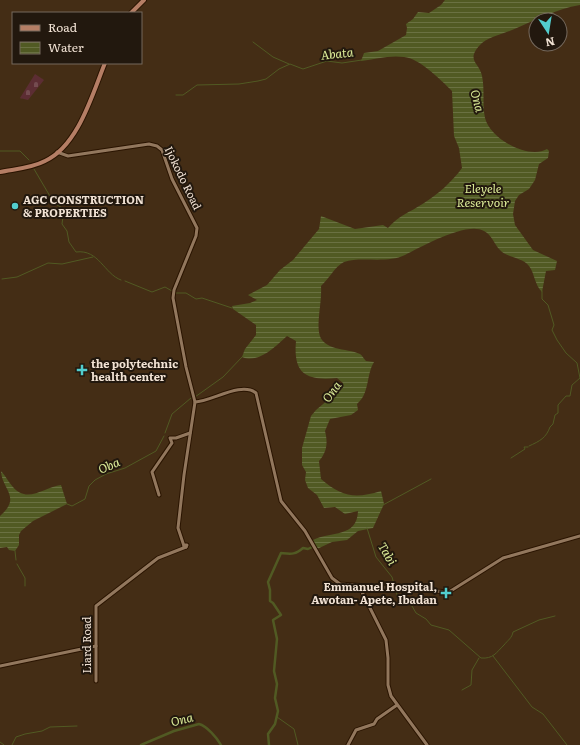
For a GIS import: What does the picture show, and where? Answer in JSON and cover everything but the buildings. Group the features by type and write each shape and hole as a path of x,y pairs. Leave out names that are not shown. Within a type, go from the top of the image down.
{"main road":[{"path":"131,12 143,0"},
{"path":"0,171 33,164 59,152 74,130 105,64"},
{"name":"Ijokodo Road","path":"59,152 72,155 149,144 160,148 172,180 196,228 196,236 173,294 173,309 195,402"},
{"path":"159,495 152,472 172,443 170,438 176,438 190,433 195,402 236,391 249,390 256,393 280,501 300,524 335,581 344,585 449,592 502,558 580,536"},
{"name":"Liard Road","path":"96,681 97,606 158,558 184,546 178,528 190,433"},
{"path":"359,586 385,637 388,658 388,686 397,705 427,745"},
{"path":"0,666 96,646"},
{"path":"348,745 356,730 373,725 376,720 397,705"}],"green space":[{"path":"35,74 44,80 28,100 20,98"}],"water":[{"name":"Eleyele Reservoir","path":"445,0 580,0 580,5 554,12 528,12 528,23 486,40 475,51 474,55 475,62 482,76 484,113 488,126 502,140 511,146 530,152 539,152 547,149 549,151 548,158 539,164 535,180 529,189 519,195 515,201 513,214 515,225 533,250 557,261 555,270 546,271 542,292 537,286 531,269 526,263 503,253 491,237 484,231 467,229 444,236 398,258 382,260 350,260 344,262 321,286 319,332 324,343 335,348 355,352 362,355 366,361 374,362 364,395 357,404 358,410 351,415 330,419 325,431 327,443 325,451 319,461 321,479 336,490 349,495 372,494 381,491 384,504 373,528 358,531 347,540 332,542 317,549 313,540 348,530 357,520 358,511 345,514 335,507 324,508 317,495 308,488 305,480 306,472 302,465 302,448 311,416 329,399 331,394 340,389 343,383 337,378 317,378 304,373 299,368 297,361 296,341 287,336 267,353 261,356 248,359 242,357 245,349 256,335 256,325 233,309 232,306 250,303 257,300 248,295 267,285 280,270 293,260 319,229 321,216 355,229 383,225 388,228 401,217 440,192 462,168 459,148 454,136 452,91 430,70 410,58 393,56 361,61 364,53 378,51 406,35 406,24 413,19 418,12 429,13 441,5"},
{"path":"1,471 18,492 24,494 36,493 61,485 67,504 33,521 21,531 19,535 19,545 15,551 9,550 7,547 0,548 0,516 10,504 9,494 2,478"}],"waterway":[{"path":"253,42 273,57 289,64"},
{"name":"Abata","path":"176,95 183,95 197,85 239,84 266,79 279,69 290,64 303,69 327,61 342,63 362,60"},
{"path":"0,151 20,151 29,160"},
{"path":"34,169 54,203 64,209 62,224 67,231 69,242 76,252 90,254 96,258 110,273 121,280"},
{"path":"2,279 17,277 48,263 62,264 93,257"},
{"path":"125,281 152,292 165,287 172,291"},
{"path":"542,291 542,299 548,305 554,325 552,330 566,353 577,363 580,378"},
{"path":"175,293 186,293 196,299 202,298 232,308"},
{"name":"Oba","path":"195,397 223,377 243,356"},
{"path":"529,446 539,441 547,434 553,424 555,415 558,413 558,405 566,396 570,396 572,385 580,378"},
{"name":"Oba","path":"165,433 172,414 191,398"},
{"name":"Oba","path":"67,504 72,506 85,499 89,486 95,480 106,474 125,468 156,451 164,436"},
{"path":"511,458 525,449 524,447 528,447"},
{"path":"383,505 431,479"},
{"name":"Tabi","path":"367,528 376,557 392,577 398,598 412,606 416,613 426,619 431,625 449,630 481,658 489,658 499,651 510,639 513,632 539,620 555,616"},
{"name":"Ona","path":"269,745 268,734 275,724 278,711 275,698 277,684 274,671 277,639 273,620 281,615 270,601 268,582 281,553 293,554 303,548 308,549 314,546"},
{"path":"15,551 16,560"},
{"path":"17,564 25,578 25,586"},
{"name":"Tabi","path":"493,656 532,707 543,714 567,745"},
{"path":"462,690 471,685 472,670 479,658"},
{"path":"277,717 294,729 298,745"},
{"name":"Ona","path":"141,745 174,731 199,724 208,730 221,745"},
{"path":"12,745 16,737 25,734 42,731 50,727 77,726"},
{"path":"0,742 4,745"}],"place":[{"name":"AGC CONSTRUCTION & PROPERTIES","path":"15,206"},
{"name":"the polytechnic health center","path":"82,370"},
{"name":"Emmanuel Hospital, Awotan- Apete, Ibadan","path":"446,593"}]}
